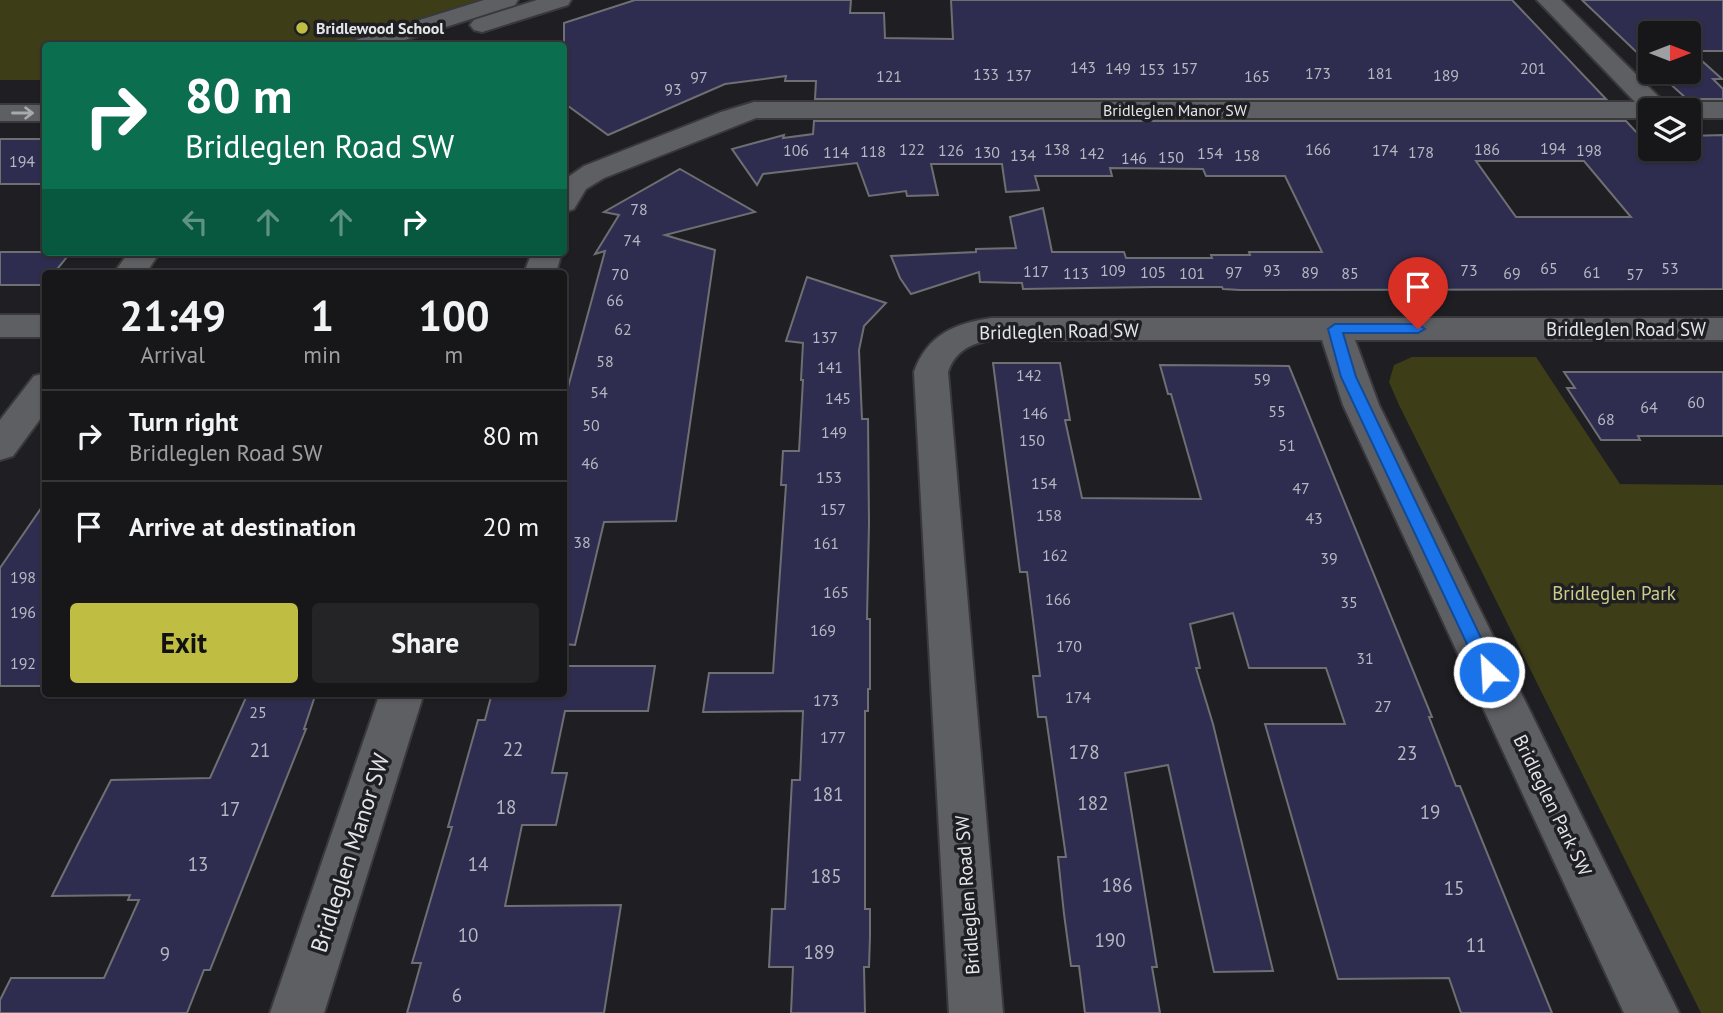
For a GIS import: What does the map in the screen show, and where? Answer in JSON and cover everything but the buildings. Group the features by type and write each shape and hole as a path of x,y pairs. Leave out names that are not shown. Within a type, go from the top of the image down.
{"street":[{"path":"373,42 507,0"},
{"path":"429,42 560,0"},
{"path":"1548,0 1645,98"},
{"path":"0,93 42,93"},
{"name":"Bridleglen Manor SW","path":"567,198 575,184 594,173 730,117 754,110 1638,110"},
{"path":"1701,110 1723,110"},
{"path":"0,113 42,113"},
{"path":"0,326 42,326"},
{"name":"Bridleglen Road SW","path":"975,1013 931,372 940,350 963,334 992,329 1723,329"},
{"name":"Bridleglen Park SW","path":"1335,329 1349,377 1361,405 1652,1013"},
{"path":"0,446 42,390"},
{"name":"Bridleglen Manor SW","path":"297,1013 401,697"}],"green space":[{"path":"0,0 484,0 346,42 42,42 42,80 0,80"},
{"name":"Bridleglen Park","path":"1412,357 1536,357 1620,484 1723,485 1723,1013 1701,1013 1399,405 1389,382 1394,365"}],"place":[{"name":"Bridlewood School","path":"302,28"}],"route":[{"path":"1418,329 1335,329 1349,377 1489,672"}]}
